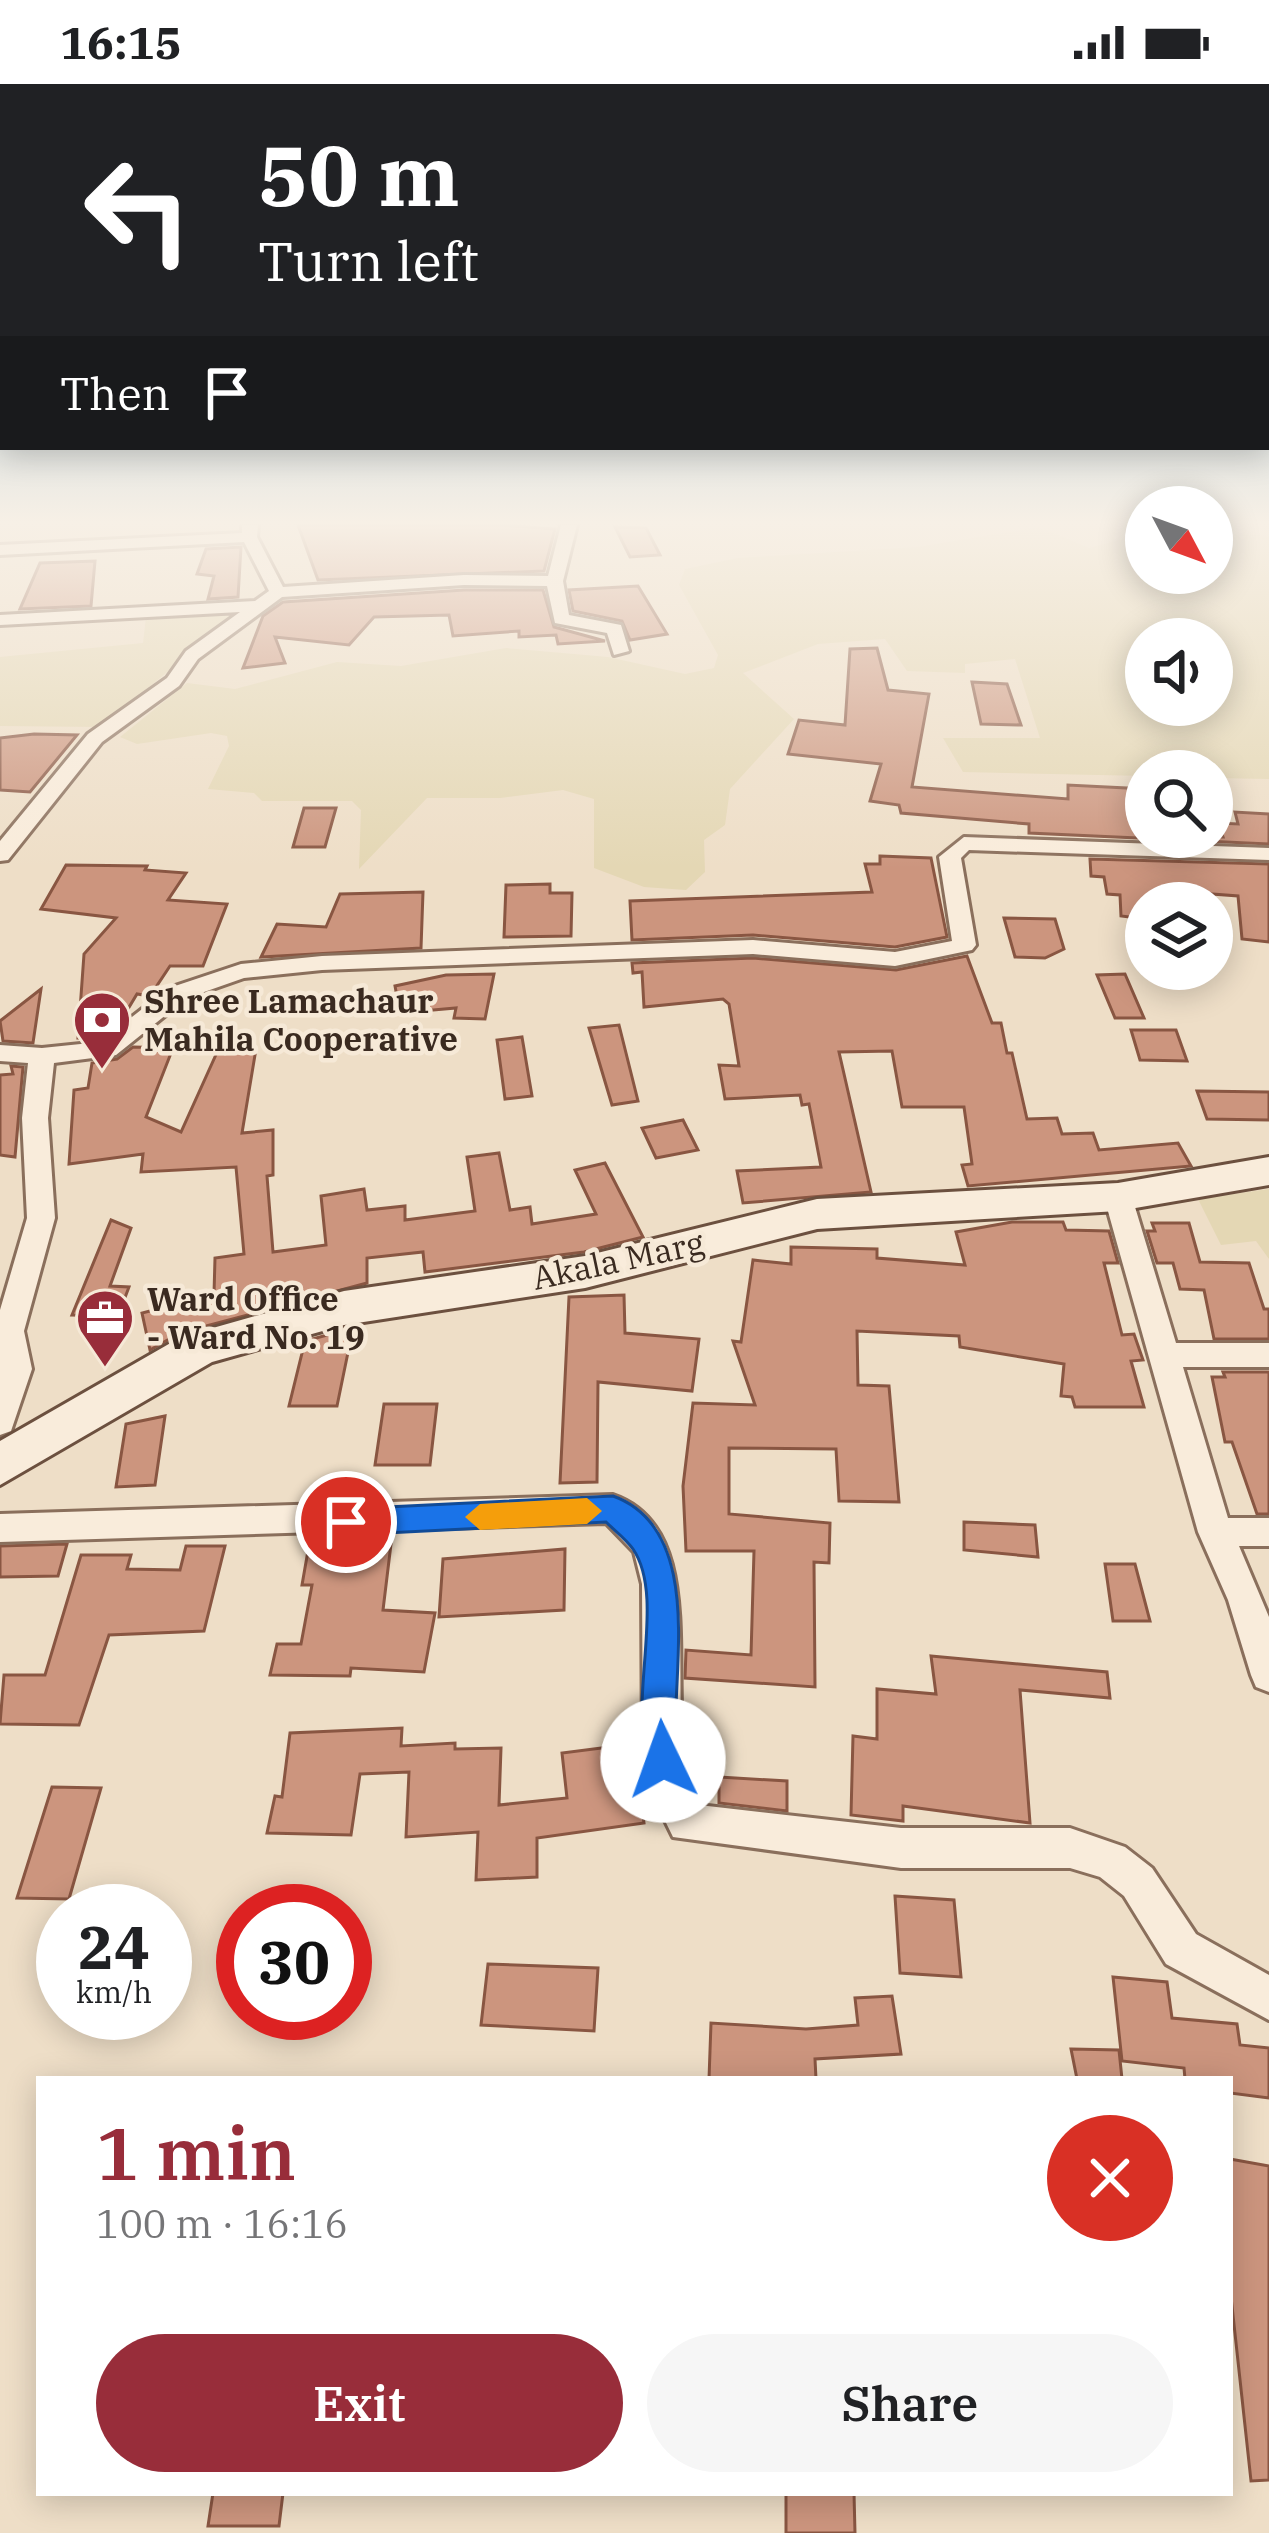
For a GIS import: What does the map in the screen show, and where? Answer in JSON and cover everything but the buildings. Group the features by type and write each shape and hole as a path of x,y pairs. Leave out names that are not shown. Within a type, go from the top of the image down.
{"main road":[{"name":"Akala Marg","path":"0,1465 196,1349 344,1307 585,1272 817,1214 1118,1197 1269,1171"}],"street":[{"path":"0,855 95,738 159,693 192,655 213,639"},
{"path":"617,639 620,651"},
{"path":"0,1053 42,1056 107,1049 178,993 241,971 322,963 753,947 895,959 964,945 950,857 964,843 1269,854"},
{"path":"0,1422 16,1369 9,1331 41,1219 35,1118 42,1056"},
{"path":"1118,1197 1216,1532 1246,1600 1269,1676"},
{"path":"1166,1355 1269,1355"},
{"path":"0,1528 390,1520 613,1509 650,1545 662,1608 658,1725 668,1796 687,1822 901,1848 1070,1848 1111,1861 1138,1882 1180,1949 1269,1999"},
{"path":"1216,1532 1269,1532"}],"shaded area":[{"path":"143,639 207,639 101,727 0,726 0,657 143,643"},
{"path":"709,639 881,639 818,644 743,673 794,719 730,789 725,825 704,840 705,872 686,890 644,887 594,868 594,799 563,790 500,798 427,798 359,869 361,810 352,801 262,801 254,793 208,789 229,746 227,736 211,733 137,744 120,737 187,683 235,689 337,662 401,666 506,648 608,657 685,674 714,668 718,655"},
{"path":"885,639 1125,639 1125,726 1233,726 1233,639 1269,639 1269,779 1233,778 1233,750 1125,750 1125,776 963,772 943,738 1040,738 1015,659 965,664 965,673 907,671"},
{"path":"1269,1189 1269,1259 1256,1241 1221,1245 1198,1199"}],"slow traffic":[{"path":"480,1517 587,1511"}],"place":[{"name":"Shree Lamachaur Mahila Cooperative","path":"102,1071"},
{"name":"Ward Office - Ward No. 19","path":"105,1369"}],"route":[{"path":"346,1522 613,1509 650,1545 662,1608 658,1725 663,1760"}]}
